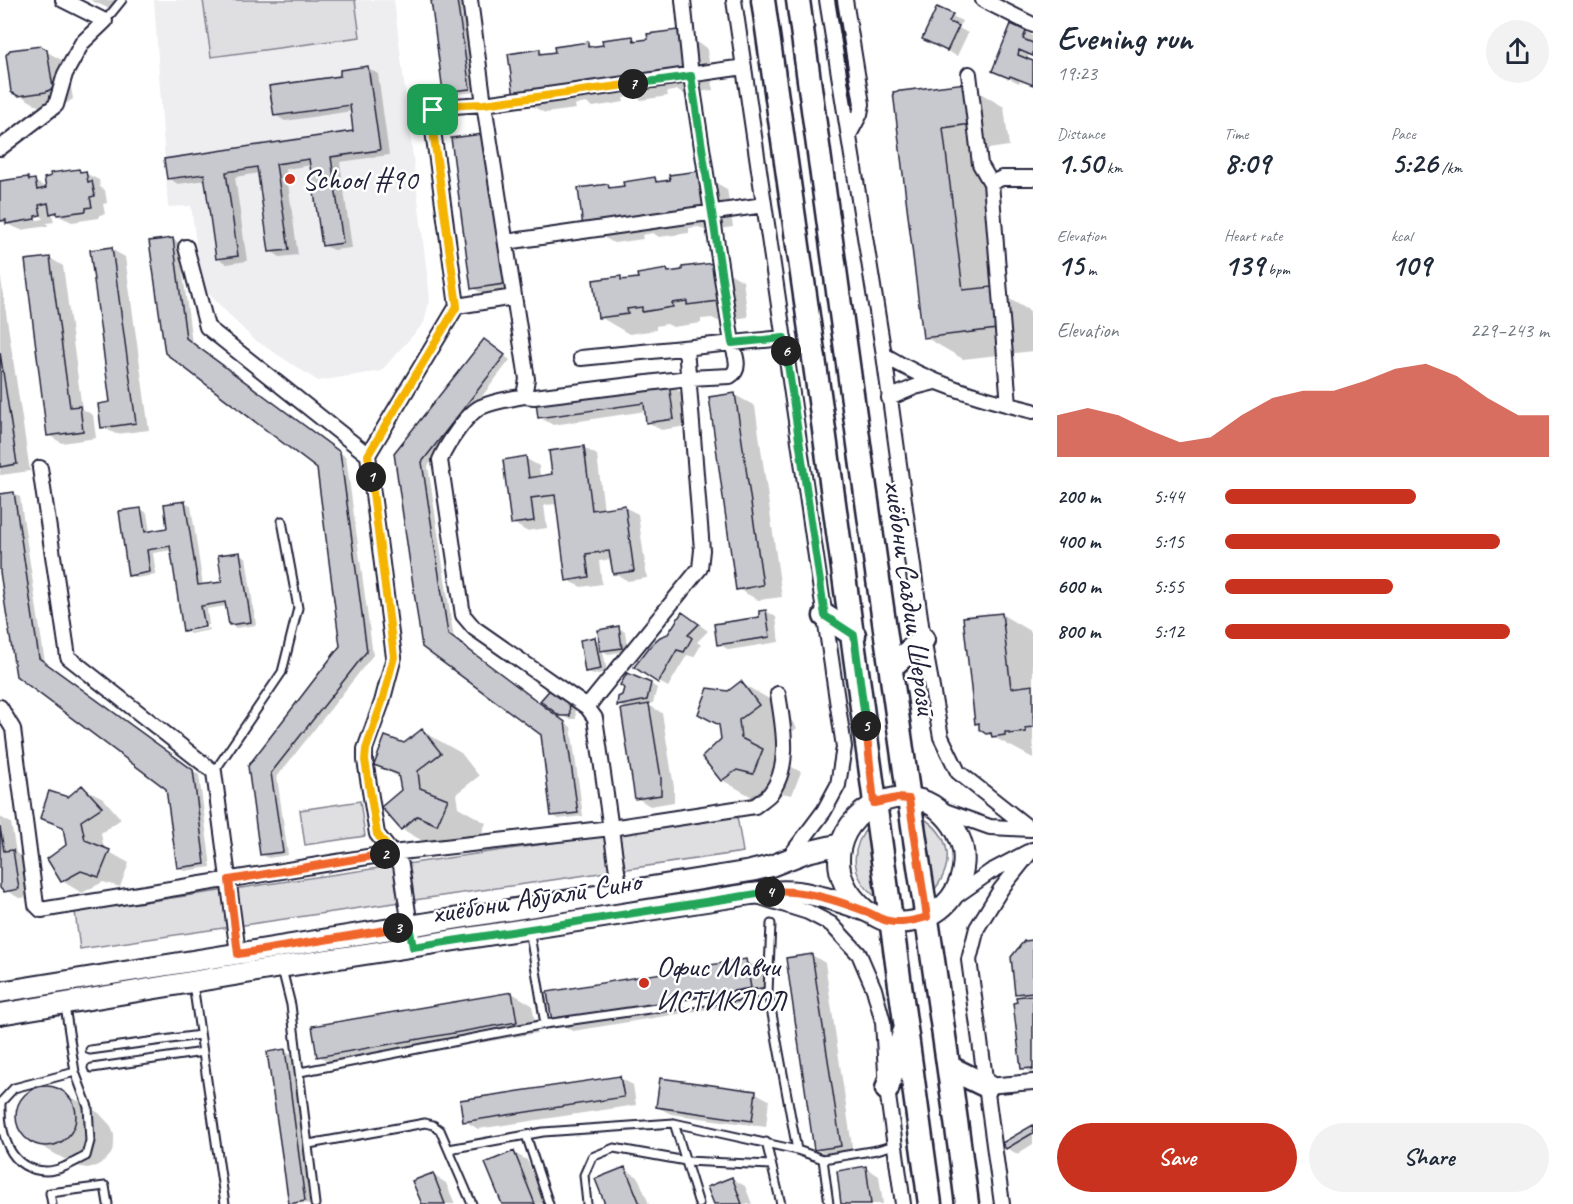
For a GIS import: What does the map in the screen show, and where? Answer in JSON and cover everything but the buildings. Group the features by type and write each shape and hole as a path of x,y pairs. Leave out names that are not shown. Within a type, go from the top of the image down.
{"main road":[{"name":"хиёбони Саъдии Шерозӣ","path":"763,0 854,635 874,803 930,1204"},
{"name":"хиёбони Саъдии Шерозӣ","path":"798,0 968,1204"},
{"path":"825,616 854,635"},
{"path":"891,667 923,639"},
{"path":"841,844 849,827 862,812 874,803 897,798 922,801 950,820 960,838 964,860 961,880 951,899"},
{"name":"хиёбони Абӯалӣ Сино","path":"0,992 751,872 841,844 839,863 843,882 852,898 866,911"},
{"name":"хиёбони Абӯалӣ Сино","path":"0,1014 281,967 749,894 789,890 810,894 866,911 892,922 912,922 927,917 951,899"},
{"path":"886,1089 906,1025"},
{"path":"950,1068 987,1086"}],"street":[{"path":"0,148 56,105 65,74 82,43 105,21 63,0"},
{"path":"470,0 527,379 524,396"},
{"path":"620,892 595,718 587,707 474,628 463,615 440,460 444,449 476,410 483,405 524,396 534,397 688,378 730,376 735,373 738,367 732,343 714,212 691,76 683,0"},
{"path":"734,0 844,747 838,784 824,811 788,859"},
{"path":"827,0 850,133 884,355 923,639 940,737 958,772 1031,829"},
{"path":"844,0 862,104 860,114 850,133"},
{"path":"982,0 1033,25"},
{"path":"413,947 401,865 377,834 365,760 366,749 394,657 368,455 457,306 431,116 433,110 439,106 484,104 744,67"},
{"path":"969,74 980,164 991,183 1009,405"},
{"path":"991,183 1002,178 1033,178"},
{"path":"506,242 764,205"},
{"path":"186,247 207,327 368,455"},
{"path":"457,306 514,297"},
{"path":"581,358 784,338"},
{"path":"587,707 700,568 702,550 686,348"},
{"path":"884,355 908,370 935,382 1033,411"},
{"path":"889,399 915,387 935,382"},
{"path":"40,468 68,657 214,772 238,954"},
{"path":"0,707 13,729 36,905 40,910 392,853 611,828 755,806 770,794 781,772 785,739 778,694"},
{"path":"934,807 990,827 1031,829"},
{"path":"951,899 990,872 1032,850"},
{"path":"1002,1204 969,960 977,928 1001,889 1032,850"},
{"path":"749,894 819,917 831,924 859,954 874,989 883,1022 886,1089 903,1204"},
{"path":"987,1086 1033,1082"}],"lane":[{"path":"105,21 122,0"},
{"path":"214,772 282,672 298,608 282,521"},
{"path":"771,924 768,992 796,1150"},
{"path":"529,929 545,1024"},
{"path":"281,967 291,1005 315,1204"},
{"path":"192,982 225,1204"},
{"path":"300,1072 545,1024 768,992"},
{"path":"65,1003 75,1072 88,1107 90,1141 86,1156 67,1166 47,1171 25,1166 6,1146 1,1121 1,1102 14,1088 75,1072"},
{"path":"90,1050 200,1035"},
{"path":"92,1068 203,1052"},
{"path":"449,1149 543,1132 674,1123 766,1142 823,1159 895,1145"},
{"path":"674,1123 699,1204"},
{"path":"309,1144 424,1124 433,1125 440,1130 472,1204"},
{"path":"526,1135 549,1204"},
{"path":"766,1142 781,1204"},
{"path":"587,1204 584,1175 592,1157 614,1148 686,1161 771,1165"},
{"path":"823,1159 829,1204"},
{"path":"51,1204 50,1193 105,1186 108,1204"}],"shaded area":[{"name":"School #90","path":"154,0 394,0 430,298 424,323 381,371 318,381 252,338 202,287 191,206 168,207"},
{"path":"203,0 355,0 360,37 211,57"},
{"path":"360,801 365,836 305,845 300,810"},
{"path":"737,816 743,852 80,949 75,912"},
{"path":"920,816 939,832 947,851 944,872 931,894"},
{"path":"870,824 881,901 863,884 856,865 855,855 858,844"}],"place":[{"name":"School #90","path":"290,179"},
{"name":"Офис Мавчи ИСТИКЛОЛ","path":"644,983"}],"route":[{"path":"691,76 714,212 732,343 784,338 825,616 854,635 874,803 897,798 909,799 927,917 912,922 892,922 866,911 789,890 413,947 409,926 238,954 229,880 392,853 377,834 374,824 365,760 366,749 394,657 368,455 457,306 431,116 433,110 439,106 484,104 691,76"}]}
